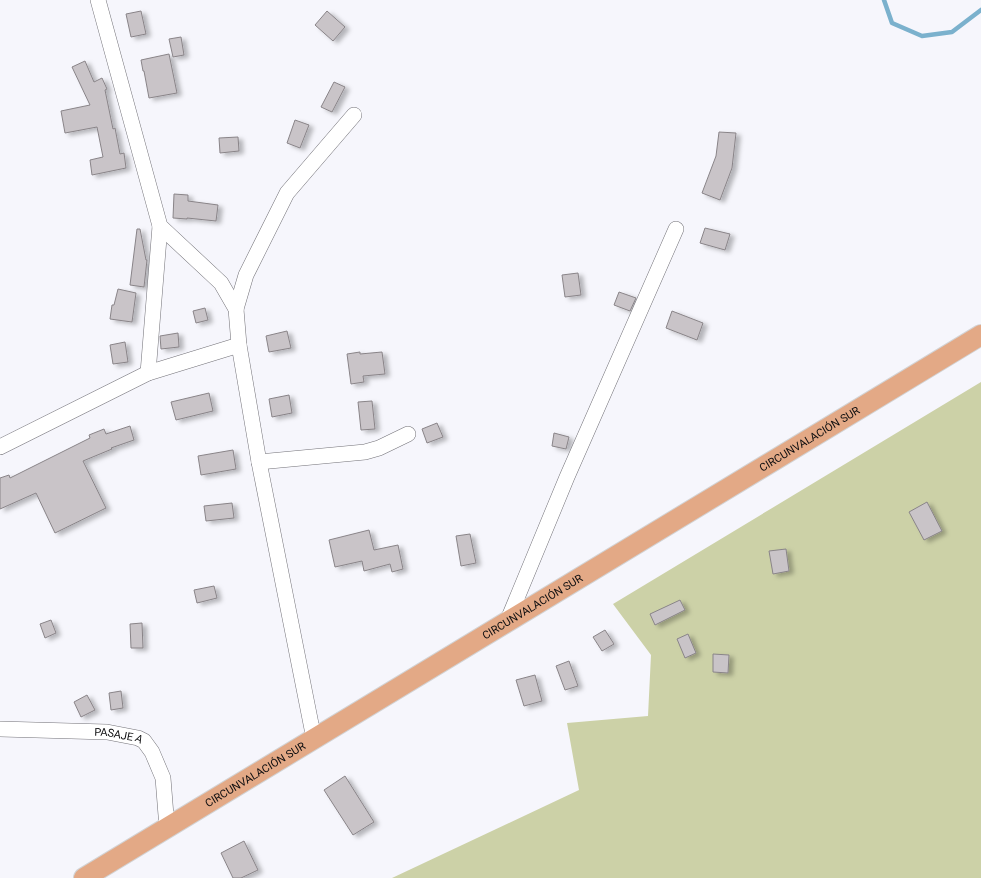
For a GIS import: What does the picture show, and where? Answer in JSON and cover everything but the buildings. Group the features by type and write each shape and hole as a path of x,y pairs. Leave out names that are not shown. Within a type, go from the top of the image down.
{"main road":[{"name":"CIRCUNVALACIÓN SUR","path":"84,878 981,335"}],"street":[{"path":"98,0 160,226 148,373"},
{"path":"314,739 259,462 240,345 236,309 246,275 287,193 354,115"},
{"path":"160,226 220,283 236,309"},
{"path":"507,622 566,477 676,229"},
{"path":"0,447 148,373 240,345"},
{"path":"259,462 365,452 379,448 408,434"},
{"name":"PASAJE A","path":"0,729 107,732 138,738 144,741 152,752 163,778 167,828"}],"green space":[{"path":"981,382 981,878 392,878 579,790 567,723 648,716 651,655 613,604"}],"waterway":[{"path":"884,0 892,23 922,36 952,32 981,10"}]}
